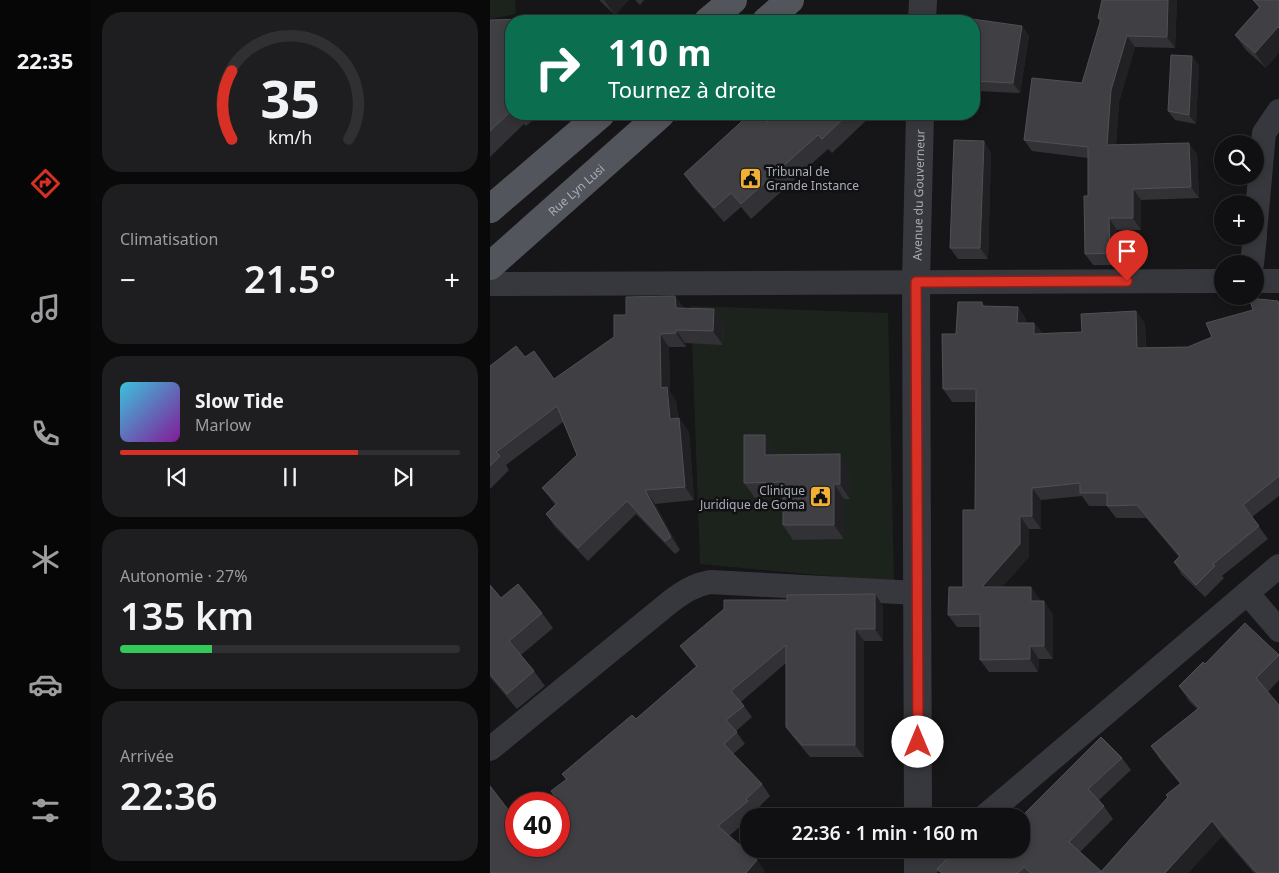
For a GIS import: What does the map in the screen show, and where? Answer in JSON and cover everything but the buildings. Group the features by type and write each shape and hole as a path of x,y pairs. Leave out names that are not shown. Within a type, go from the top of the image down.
{"main road":[{"path":"715,15 733,0"},
{"path":"773,15 790,0"},
{"path":"490,209 593,120"},
{"name":"Rue Lyn Lusi","path":"490,266 654,120"}],"street":[{"path":"922,15 923,0"},
{"path":"1259,195 1264,133 1279,111"},
{"name":"Avenue du Gouverneur","path":"918,808 916,282 920,120"},
{"path":"490,284 1214,281"},
{"path":"1264,281 1279,281"},
{"path":"994,808 1279,566"},
{"path":"490,749 670,602 684,591 698,584 710,582 917,593"},
{"path":"1247,593 1279,630"},
{"path":"918,858 918,873"},
{"path":"918,873 936,858"}],"shaded area":[{"path":"490,0 515,0 516,14 490,19"},
{"path":"691,306 888,313 894,582 700,564"}],"place":[{"name":"Tribunal de Grande Instance","path":"750,178"},
{"name":"Clinique Juridique de Goma","path":"821,497"}],"route":[{"path":"918,742 916,282 1127,281"}]}
